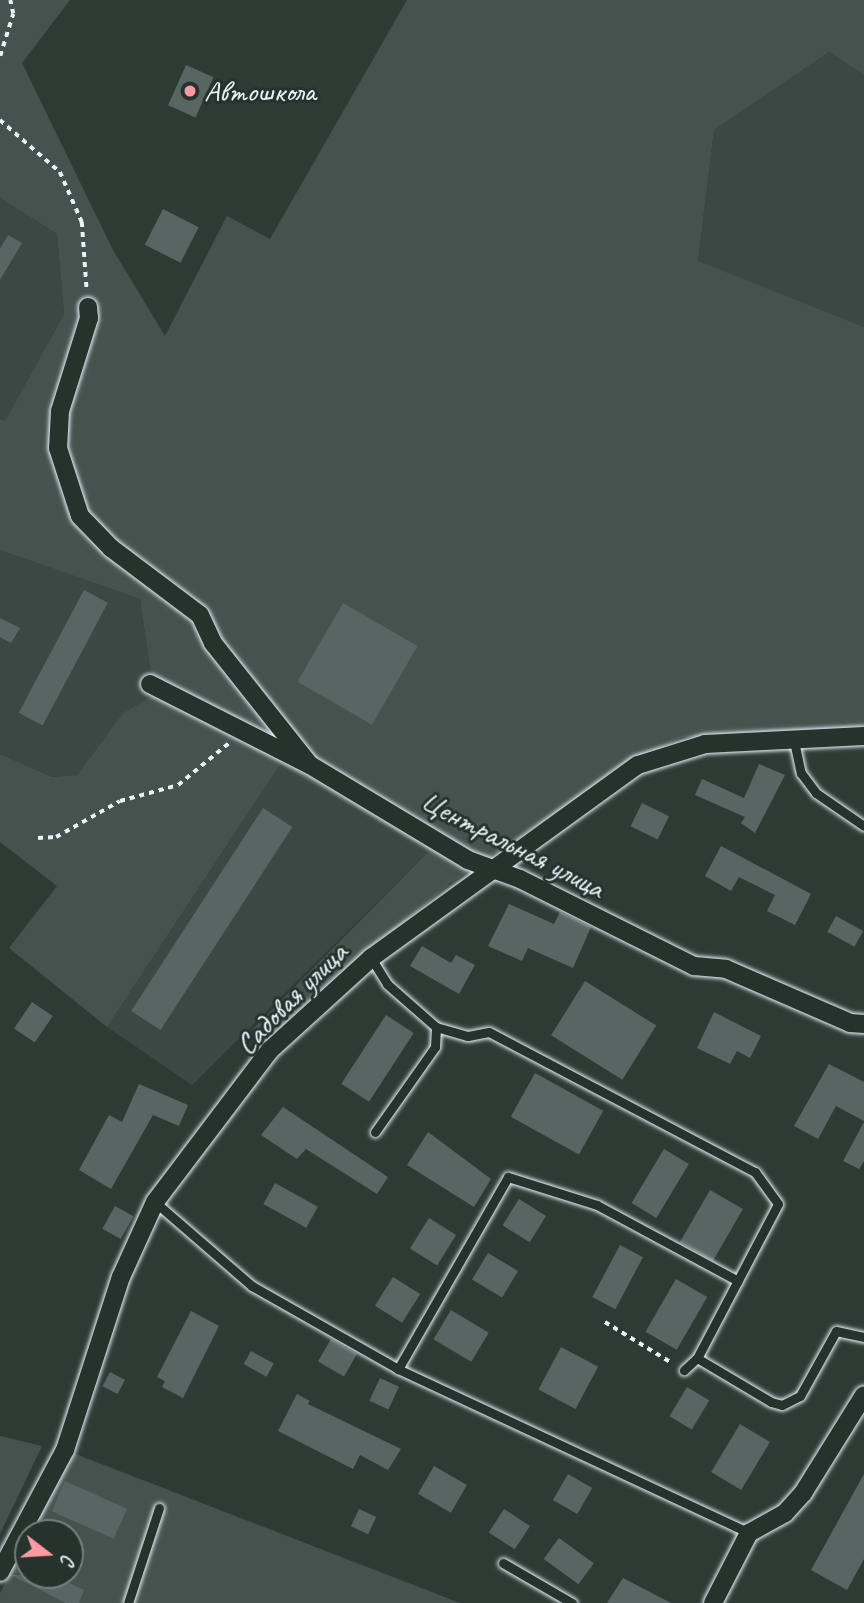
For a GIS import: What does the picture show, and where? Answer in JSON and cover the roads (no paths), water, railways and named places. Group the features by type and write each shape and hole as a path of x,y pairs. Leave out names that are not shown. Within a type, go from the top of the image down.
{"street":[{"path":"88,307 89,318 60,411 58,448 80,516 111,548 200,615 213,643 310,765"},
{"name":"Центральная улица","path":"150,684 247,737 310,765 468,860 492,866 694,966 726,969 850,1023 864,1024"},
{"name":"Садовая улица","path":"0,1572 65,1450 121,1277 155,1202 270,1050 370,958 492,866 638,765 705,744 864,737"},
{"path":"713,1603 749,1533 785,1513 803,1493 860,1414 864,1395"}],"lane":[{"path":"794,741 801,773 816,793 864,826"},
{"path":"370,958 387,984 436,1027 468,1036 489,1032 755,1172 778,1204 697,1358 684,1370"},
{"path":"375,1132 435,1047 436,1027"},
{"path":"398,1370 508,1177 597,1205 738,1282"},
{"path":"155,1202 252,1286 398,1370 749,1533"},
{"path":"697,1358 771,1402 782,1405 800,1396 836,1331 864,1337"},
{"path":"128,1603 159,1508"},
{"path":"503,1563 572,1603"}],"place":[{"name":"Автошкола","path":"190,91"}]}
